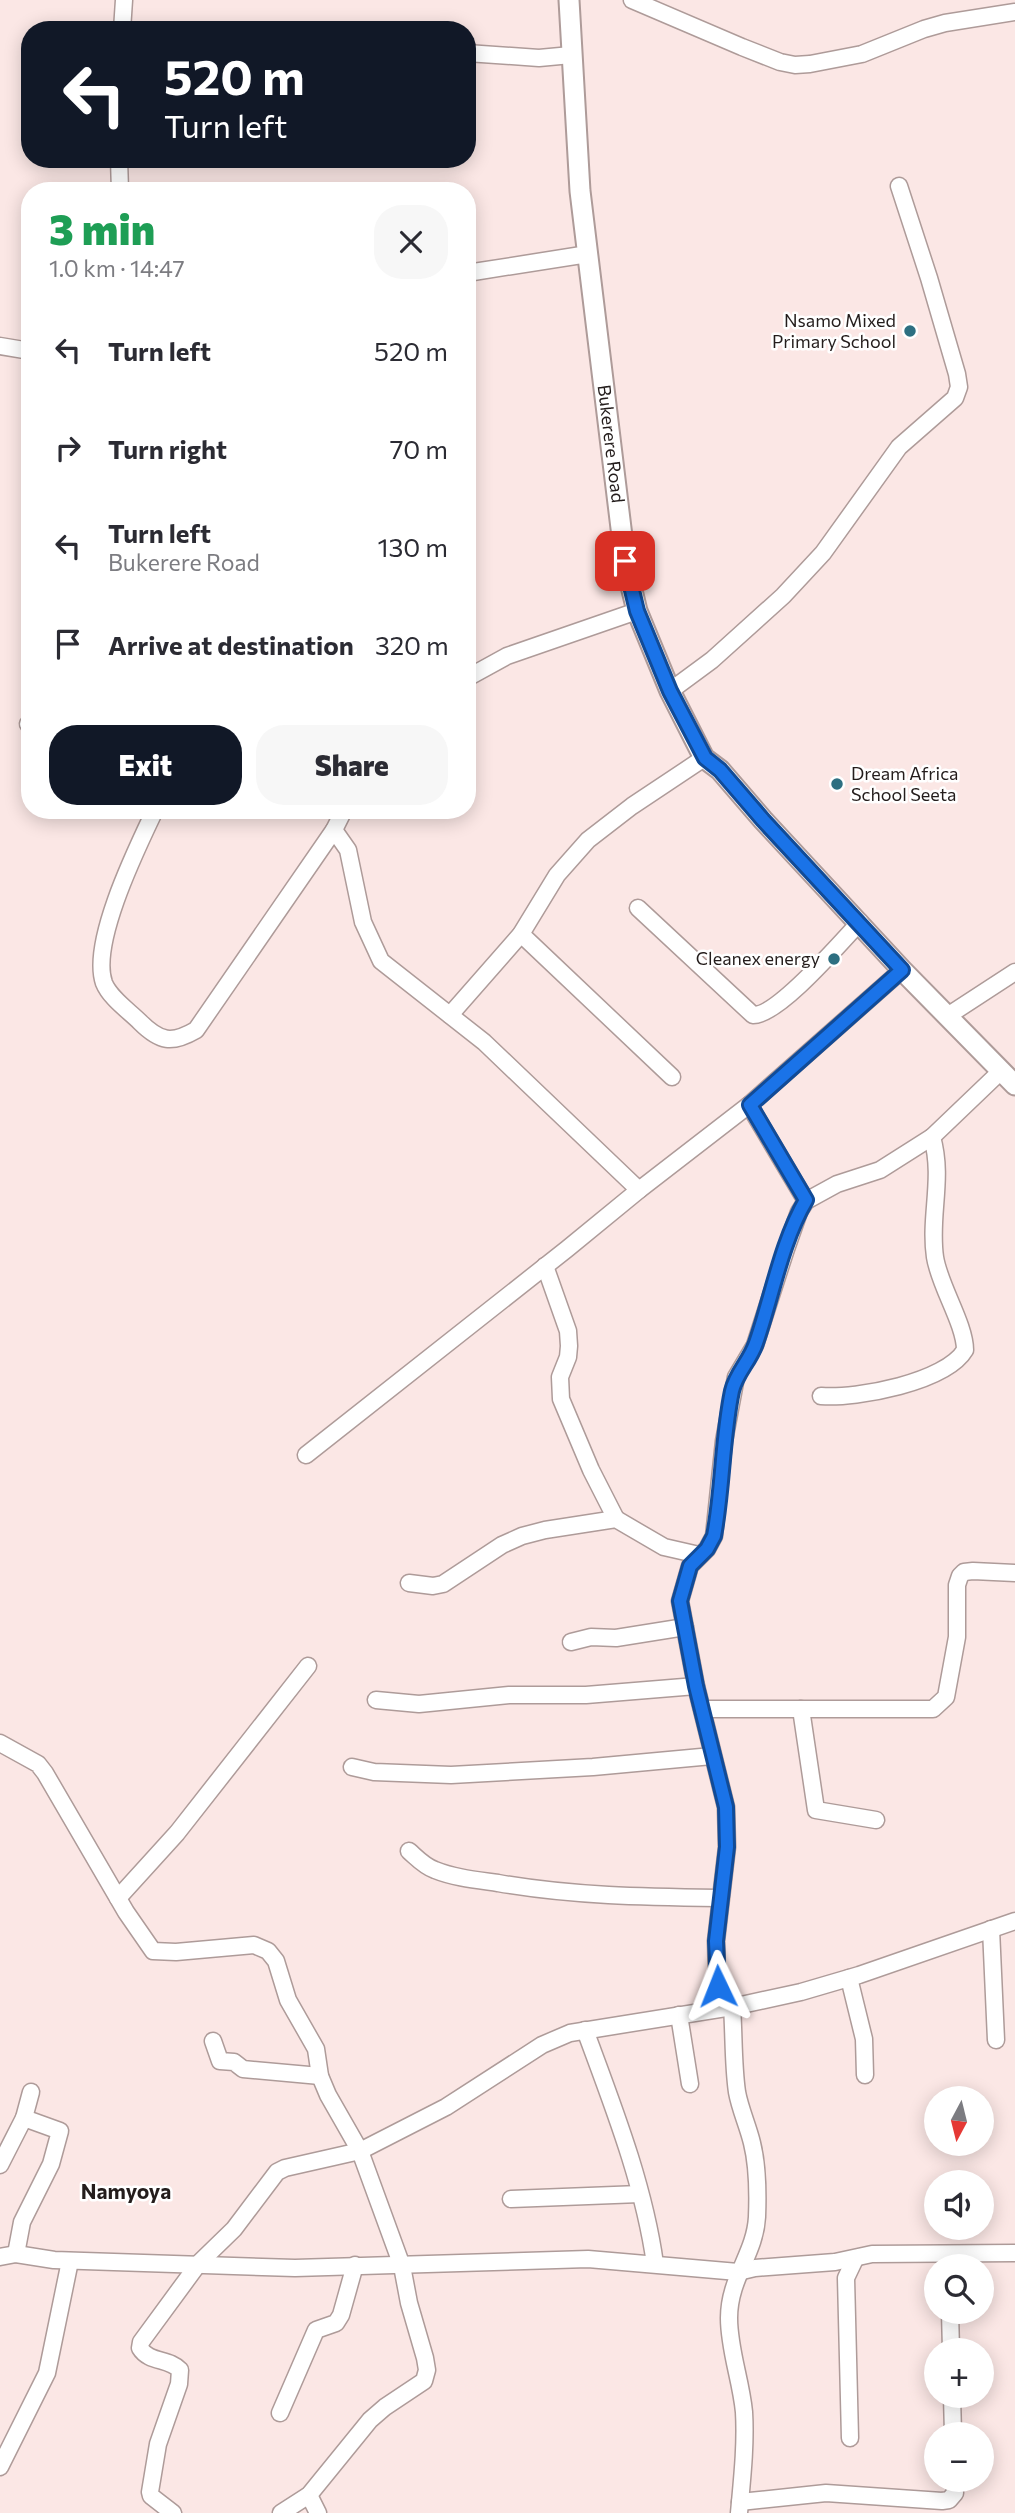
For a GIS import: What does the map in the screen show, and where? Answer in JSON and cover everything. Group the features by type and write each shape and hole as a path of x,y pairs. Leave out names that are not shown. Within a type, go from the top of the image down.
{"main road":[{"name":"Bukerere Road","path":"569,0 580,191 625,561 637,611 670,691 705,758 720,770 902,970 1008,1078"}],"street":[{"path":"123,21 124,0"},
{"path":"632,0 742,47 794,65 810,65 862,54 945,23 1015,12"},
{"path":"476,54 539,58 571,55"},
{"path":"670,691 712,660 783,596 824,553 899,447 954,398 959,387 929,278 899,186"},
{"path":"476,272 588,254"},
{"path":"0,346 21,350"},
{"path":"476,673 507,656 637,611"},
{"path":"450,1015 521,934 557,875 588,840 640,800 705,758"},
{"path":"151,819 131,862 110,920 105,937 102,970 104,984 150,1032 173,1040 183,1038 196,1030 340,819"},
{"path":"334,830 348,850 356,900 363,922 382,961 484,1042 639,1190"},
{"path":"638,908 753,1015 764,1013 805,981 860,922"},
{"path":"521,934 673,1077"},
{"path":"306,1455 750,1105 902,970"},
{"path":"949,1015 1015,972"},
{"path":"955,2492 949,2500 942,2501 826,2493 739,2508 744,2415 731,2346 729,2317 738,2272 750,2250 757,2221 758,2194 755,2156 738,2094 716,1941 727,1827 726,1807 696,1686 680,1601 687,1573 714,1536 723,1441 736,1377 752,1354 794,1224 806,1200 837,1184 880,1170 932,1137 1008,1078"},
{"path":"750,1105 806,1200"},
{"path":"821,1396 841,1398 905,1385 958,1362 965,1350 935,1258 934,1231 939,1174 932,1137"},
{"path":"545,1266 568,1331 569,1346 560,1377 561,1399 591,1470 616,1519 664,1548 699,1555"},
{"path":"409,1583 433,1586 443,1584 502,1545 522,1536 616,1519"},
{"path":"702,1709 933,1709 946,1697 957,1637 957,1585 960,1576 973,1572 1015,1573"},
{"path":"571,1642 591,1637 616,1638 685,1627"},
{"path":"118,1898 177,1833 308,1666"},
{"path":"376,1700 419,1703 509,1695 586,1695 696,1686"},
{"path":"801,1709 816,1810 876,1820"},
{"path":"0,1743 38,1764 144,1942 155,1952 254,1945 268,1951 276,1961 288,2000 316,2049 320,2076 360,2151 402,2266 409,2303 425,2358 427,2370 424,2381 370,2420 309,2495 281,2513"},
{"path":"352,1767 374,1772 451,1774 593,1767 712,1756"},
{"path":"409,1851 422,1864 435,1870 530,1889 618,1897 719,1898"},
{"path":"173,2513 151,2496 150,2492 158,2444 179,2384 180,2370 174,2365 147,2356 141,2345 199,2263 234,2229 277,2172 360,2151 446,2107 542,2045 570,2033 801,1992 1015,1921"},
{"path":"991,1929 996,2040"},
{"path":"849,1978 864,2039 865,2075"},
{"path":"679,2015 690,2084"},
{"path":"585,2030 640,2194 651,2231 656,2264"},
{"path":"213,2041 220,2061 234,2062 243,2070 320,2076"},
{"path":"0,2165 24,2118 31,2092"},
{"path":"24,2118 60,2131 51,2164 8,2255 70,2261 295,2267 588,2259 738,2272 855,2259 872,2254 924,2259"},
{"path":"511,2199 640,2194"},
{"path":"994,2256 1015,2253"},
{"path":"850,2438 846,2278 855,2259"},
{"path":"0,2467 47,2374 70,2261"},
{"path":"280,2413 316,2330 336,2323 341,2315 355,2265"},
{"path":"309,2495 318,2513"}],"place":[{"name":"Nsamo Mixed Primary School","path":"910,331"},
{"name":"Dream Africa School Seeta","path":"837,784"},
{"name":"Cleanex energy","path":"834,959"}],"district":[{"name":"Namyoya","path":"126,2192"}],"route":[{"path":"625,561 637,611 670,691 705,758 720,770 902,970 750,1105 806,1200 786,1249 752,1354 736,1377 723,1441 714,1536 707,1549 690,1566 680,1601 696,1686 726,1807 727,1847 716,1941 718,1986"}]}
